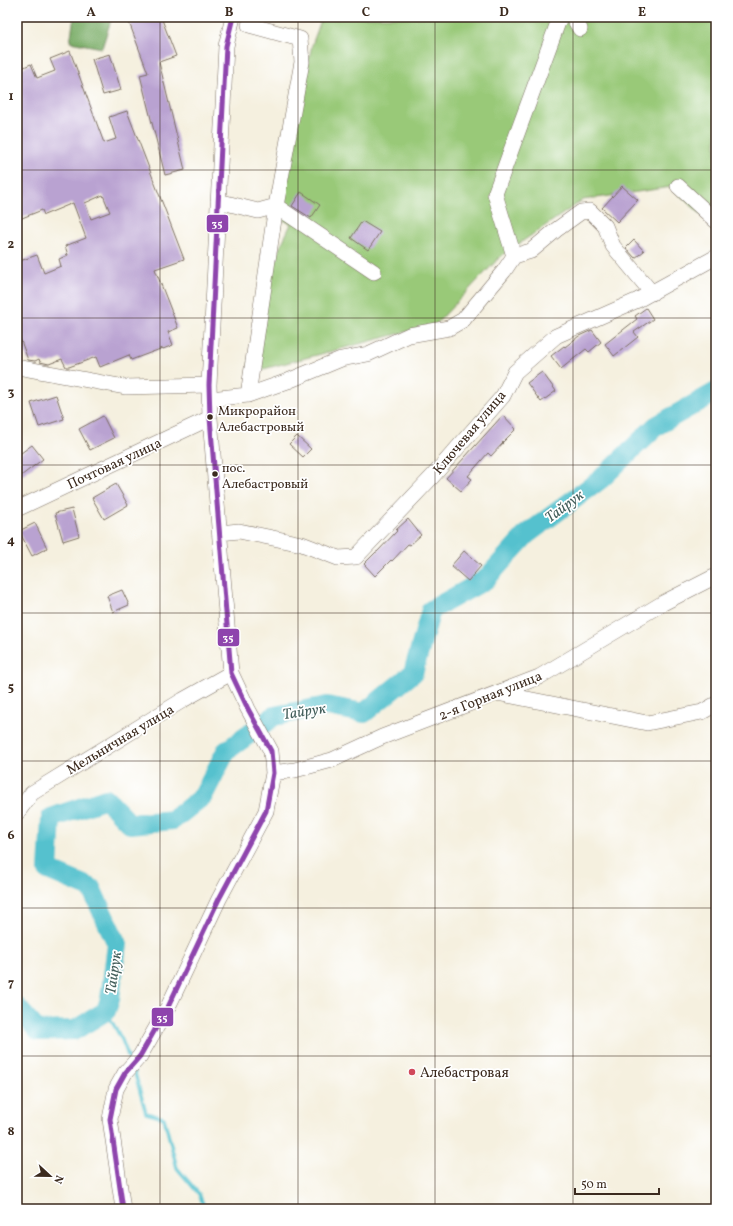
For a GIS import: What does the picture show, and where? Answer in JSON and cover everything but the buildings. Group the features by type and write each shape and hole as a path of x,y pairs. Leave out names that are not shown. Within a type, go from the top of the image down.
{"street":[{"path":"514,256 495,194 560,17"},
{"path":"122,1209 110,1119 116,1089 125,1073 140,1056 168,1007 219,899 266,810 273,773 271,750 248,709 231,673 209,392 226,46 232,22 253,21 300,39 302,62 276,206 248,394"},
{"path":"678,186 716,221"},
{"path":"218,201 258,211 276,206 374,272"},
{"path":"17,367 125,387 248,394 288,381 341,359 368,354 409,335 449,328 463,320 504,271 514,256 532,250 581,212 590,211 605,226 613,246 652,293"},
{"name":"Ключевая улица","path":"220,533 239,531 302,544 338,558 356,557 432,477 503,396 515,372 556,336 638,300 716,257"},
{"name":"Почтовая улица","path":"17,509 210,418"},
{"name":"2-я Горная улица","path":"273,773 295,770 332,760 382,737 539,677 663,603 716,576"},
{"name":"Мельничная улица","path":"17,813 32,793 183,700 231,673"},
{"path":"497,693 647,723 702,712 716,704"}],"green space":[{"path":"74,17 112,17 102,48 70,42"},
{"path":"322,17 716,17 716,228 671,187 583,200 501,256 436,324 248,373 258,294 291,224 274,215 312,45"}],"waterway":[{"name":"Тайрук","path":"17,1007 38,1031 75,1030 106,1011 110,999 117,944 91,888 48,870 51,818 106,799 130,824 173,820 203,796 226,751 274,716 327,706 364,713 413,673 431,610 485,580 526,535 601,479 656,426 716,392"},
{"path":"106,1011 122,1040 130,1061"},
{"path":"134,1070 146,1113 164,1118 177,1168 199,1194 205,1209"}],"transit line":[{"name":"35","path":"123,1209 110,1119 116,1089 125,1073 140,1056 168,1007 219,899 266,811 273,773 271,751 248,709 231,673 210,418 209,385 226,46 233,17"}],"place":[{"name":"Микрорайон Алебастровый","path":"210,417"},
{"name":"пос. Алебастровый","path":"215,474"},
{"name":"Алебастровая","path":"412,1072"}]}
